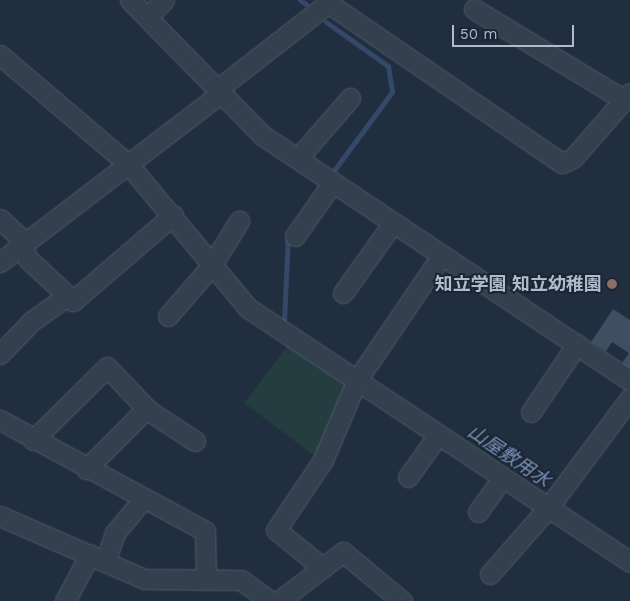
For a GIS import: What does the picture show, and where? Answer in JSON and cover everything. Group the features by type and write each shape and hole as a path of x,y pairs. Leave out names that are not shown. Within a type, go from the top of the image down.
{"street":[{"path":"130,0 221,90 262,135 630,380"},
{"path":"147,17 164,0"},
{"path":"0,262 22,249 221,90 320,3 328,3 562,163 573,158 627,96 474,9"},
{"path":"0,55 128,164 173,215 248,308 630,562"},
{"path":"301,160 304,150 350,98"},
{"path":"295,236 333,182"},
{"path":"0,220 18,236 22,249 73,301 173,215"},
{"path":"168,316 212,265 239,222"},
{"path":"344,293 393,222"},
{"path":"323,568 276,530 323,460 357,380 442,255"},
{"path":"0,354 49,306 67,296"},
{"path":"531,412 577,344"},
{"path":"33,440 108,367 147,408 195,440"},
{"path":"490,574 548,508 630,398"},
{"path":"86,470 147,408"},
{"path":"0,420 86,470 205,531 206,578"},
{"path":"408,477 438,435"},
{"path":"478,512 503,477"},
{"path":"65,601 115,533 143,499"},
{"path":"0,516 144,579 206,578 241,580 270,601"},
{"path":"279,601 343,552 402,601"}],"green space":[{"path":"291,341 348,384 316,457 244,403"}],"building":[{"path":"613,309 630,320 630,369 622,363 629,353 612,342 606,351 591,342"}],"waterway":[{"name":"山屋敷用水","path":"300,0 306,4"},
{"name":"山屋敷用水","path":"326,22 388,66 392,92 335,169"},
{"name":"山屋敷用水","path":"284,322 288,235"}],"place":[{"name":"知立学園 知立幼稚園","path":"612,284"}]}
